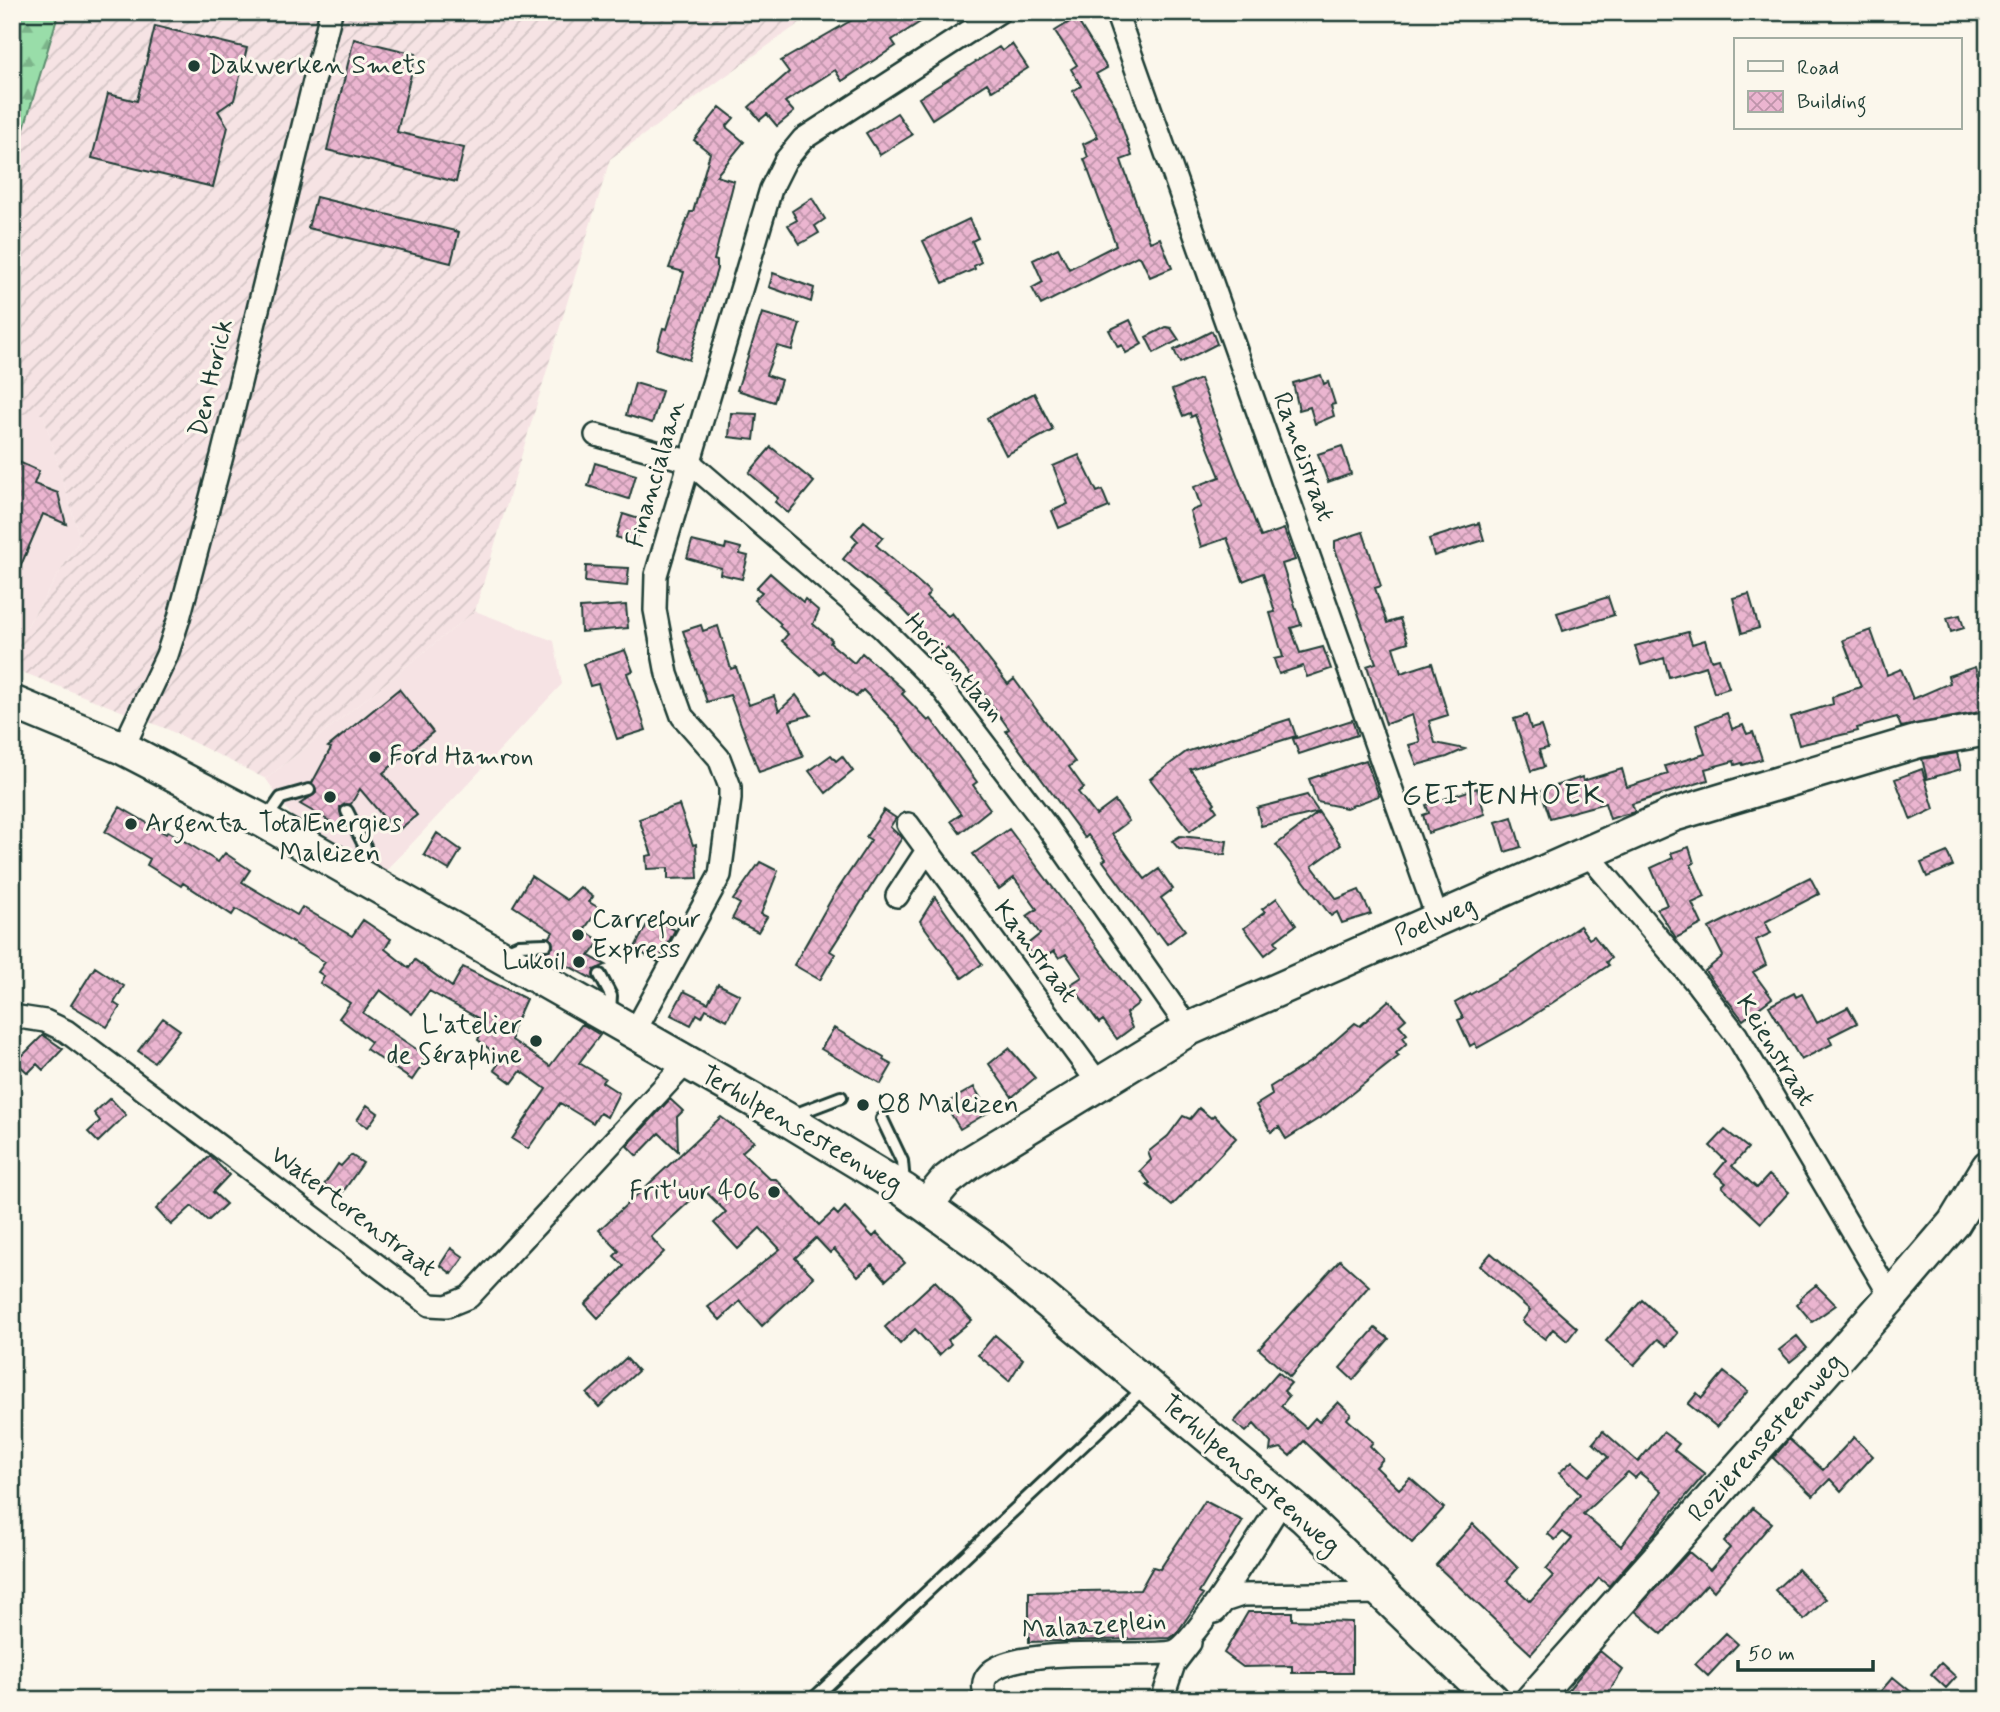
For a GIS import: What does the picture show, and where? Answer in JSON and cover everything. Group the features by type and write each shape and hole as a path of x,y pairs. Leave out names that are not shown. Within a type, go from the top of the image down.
{"street":[{"name":"Den Horick","path":"123,748 167,655 179,618 222,456 331,12"},
{"name":"Financialaan","path":"622,1026 720,876 730,787 719,758 682,716 667,674 655,610 656,575 771,189 785,161 803,139 999,12"},
{"name":"Rameistraat","path":"1116,12 1438,920"},
{"name":"Horizontlaan","path":"596,435 688,461 881,628 941,687 1046,825 1189,1029"},
{"name":"Terhulpensesteenweg","path":"12,702 123,748 353,870 495,955 785,1118 915,1197 980,1245 1283,1500 1384,1593 1493,1700"},
{"name":"Poelweg","path":"915,1197 946,1181 968,1164 1189,1029 1673,815 1919,741 1988,729"},
{"name":"Kamstraat","path":"908,824 1099,1084"},
{"path":"897,896 926,852"},
{"name":"Keienstraat","path":"1587,853 1737,1036 1891,1297"},
{"name":"Watertorenstraat","path":"12,1016 45,1021 66,1031 430,1305 447,1306 469,1297 686,1063"},
{"name":"Rozierensesteenweg","path":"1532,1700 1891,1297 1954,1223 1988,1167"},
{"name":"Malaazeplein","path":"988,1700 984,1688 989,1674 1000,1664 1015,1659 1152,1654 1178,1650 1206,1617 1283,1500"},
{"name":"Malaazeplein","path":"1162,1700 1171,1672 1182,1653 1224,1601 1233,1597 1384,1593"}],"lane":[{"path":"265,822 281,798 309,790"},
{"path":"347,811 365,847 353,870"},
{"path":"495,955 519,945 546,944"},
{"path":"600,975 622,1026"},
{"path":"785,1118 841,1097"},
{"path":"882,1119 915,1197"},
{"path":"812,1700 1146,1386"}],"shaded area":[{"path":"59,12 815,12 610,159 475,611 266,779 167,729 12,668 12,651 80,539 43,414 12,414 12,168"},
{"path":"43,413 80,539 12,651 12,414"},
{"path":"475,611 554,641 562,684 384,873 295,821 266,779"}],"green space":[{"path":"12,12 59,12 12,168"}],"building":[{"path":"866,12 936,12 892,40 896,46 842,81 835,70 785,102 794,112 777,126 767,114 760,120 749,107 789,72 781,61"},
{"path":"1076,18 1107,68 1096,74 1115,105 1132,156 1121,160 1150,242 1160,238 1172,268 1150,277 1141,258 1137,256 1041,305 1032,288 1043,282 1033,260 1058,248 1069,269 1116,245 1084,159 1088,157 1083,144 1098,137 1073,91 1081,86 1071,69 1077,65 1055,31"},
{"path":"155,26 247,48 234,100 218,111 228,127 213,187 92,158 108,94 137,101"},
{"path":"354,39 416,54 397,132 464,148 456,182 327,150"},
{"path":"1012,44 1028,68 992,91 987,83 932,119 919,98 999,47 1002,51"},
{"path":"720,107 734,118 726,127 744,142 716,176 734,181 714,260 717,261 717,269 689,360 657,349 663,328 667,329 684,272 669,268 690,212 693,212 710,153 694,140"},
{"path":"897,113 912,135 880,155 866,133"},
{"path":"316,197 459,232 451,263 308,228"},
{"path":"812,198 825,219 815,226 819,233 800,244 788,225 797,220 792,211"},
{"path":"969,219 978,238 972,241 981,262 974,266 975,269 943,283 923,241"},
{"path":"773,273 814,288 811,302 769,287"},
{"path":"762,313 800,324 792,350 777,346 766,375 781,380 774,402 737,390"},
{"path":"1130,320 1142,344 1126,353 1122,345 1118,347 1109,330"},
{"path":"1166,327 1171,328 1179,340 1154,353 1146,337"},
{"path":"1212,331 1217,344 1180,363 1174,350"},
{"path":"1321,375 1324,384 1328,382 1335,404 1331,405 1334,416 1315,424 1310,407 1299,410 1293,383"},
{"path":"1200,379 1261,537 1284,529 1295,560 1282,564 1301,625 1291,628 1300,653 1323,647 1331,669 1307,677 1303,666 1279,674 1274,659 1283,657 1270,613 1275,612 1263,573 1243,581 1227,538 1201,547 1190,511 1201,507 1194,487 1220,477 1195,415 1191,417 1190,413 1183,416 1172,390"},
{"path":"635,383 662,391 652,423 626,415"},
{"path":"1034,393 1053,430 1006,455 987,418"},
{"path":"731,413 757,414 754,440 729,437"},
{"path":"1342,446 1351,474 1328,482 1318,454"},
{"path":"771,447 814,482 788,513 775,502 778,498 749,473"},
{"path":"1079,455 1097,492 1102,490 1109,507 1059,528 1052,511 1068,504 1053,466"},
{"path":"12,459 39,471 34,484 58,493 66,524 43,514 12,586"},
{"path":"595,463 636,475 629,499 588,486"},
{"path":"623,514 642,520 634,543 616,537"},
{"path":"864,521 883,537 876,545 930,592 926,597 948,616 952,613 1008,684 1014,679 1075,762 1069,767 1084,788 1078,792 1096,815 1115,801 1129,821 1112,834 1145,879 1159,869 1173,889 1161,898 1185,930 1167,944 1158,932 1156,934 1103,861 1106,859 1088,835 1085,838 1006,731 1009,729 968,672 947,648 943,652 900,606 843,559 858,541 852,535"},
{"path":"1479,523 1484,540 1434,556 1429,539"},
{"path":"1363,532 1381,586 1375,588 1387,623 1400,619 1408,642 1393,647 1401,673 1432,663 1448,715 1429,721 1435,743 1465,749 1447,757 1417,765 1409,745 1420,742 1412,715 1386,724 1367,666 1376,663 1335,549 1335,541"},
{"path":"692,541 725,549 726,544 741,548 740,554 748,556 742,579 720,574 721,568 687,558"},
{"path":"586,566 629,568 627,586 585,582"},
{"path":"770,573 803,602 805,599 819,611 813,624 832,640 830,643 854,663 862,653 905,691 902,694 928,721 931,719 977,782 973,785 990,809 960,833 951,821 961,814 898,726 863,690 856,697 825,671 821,675 782,641 788,634 779,626 781,624 754,600 762,592 756,588"},
{"path":"1749,594 1759,628 1742,633 1733,598"},
{"path":"1608,597 1614,615 1563,631 1557,613"},
{"path":"626,605 628,628 581,632 580,608"},
{"path":"1960,615 1964,628 1951,632 1947,618"},
{"path":"701,625 703,631 718,626 731,669 736,667 749,705 774,696 779,711 796,695 811,715 790,721 803,757 759,772 730,695 707,702 683,631"},
{"path":"1871,630 1887,675 1901,669 1913,699 1950,683 1948,676 1975,667 1986,704 1985,711 1901,727 1897,717 1857,728 1858,731 1799,745 1791,717 1833,704 1832,698 1838,694 1861,687 1843,640"},
{"path":"1688,632 1692,644 1705,640 1711,660 1719,658 1729,688 1714,693 1706,666 1669,677 1664,658 1641,665 1635,646"},
{"path":"625,650 633,671 627,673 646,730 617,739 598,684 590,686 583,664"},
{"name":"Ford Hamron","path":"399,689 433,732 383,773 417,815 396,832 360,789 351,804 340,807 342,819 338,826 300,804 316,793 312,783 331,748 328,747"},
{"path":"1727,713 1732,729 1743,725 1747,734 1753,732 1762,759 1743,765 1735,765 1734,761 1705,769 1708,780 1632,804 1635,812 1610,819 1605,803 1550,818 1541,791 1582,777 1583,781 1622,769 1627,787 1668,774 1665,766 1705,754 1696,725"},
{"path":"1527,715 1531,729 1541,726 1548,748 1539,750 1544,767 1531,771 1514,719"},
{"path":"1290,719 1296,736 1190,769 1215,803 1213,805 1217,811 1190,831 1150,779 1186,752"},
{"path":"1352,720 1357,735 1299,754 1293,739"},
{"path":"1957,753 1961,769 1927,779 1922,759"},
{"path":"831,755 836,761 842,756 853,771 826,793 809,771"},
{"path":"1366,760 1379,796 1346,808 1317,802 1309,779"},
{"path":"1922,769 1934,809 1911,820 1895,779"},
{"path":"1477,788 1485,814 1428,833 1423,815 1429,813 1426,805"},
{"path":"1307,795 1319,812 1261,826 1257,808"},
{"path":"679,805 693,845 696,844 698,878 668,879 668,868 647,869 646,856 652,855 639,819"},
{"path":"120,807 166,834 168,831 218,862 225,853 250,870 242,882 297,915 302,907 352,936 363,920 391,939 385,949 409,968 415,960 452,987 463,967 526,999 512,1030 512,1040 550,1066 582,1024 600,1035 579,1063 605,1078 602,1082 619,1093 607,1117 600,1113 593,1123 560,1103 528,1149 512,1139 546,1089 521,1071 512,1083 494,1070 502,1059 478,1040 485,1022 429,991 412,1014 380,990 363,1013 425,1055 425,1061 412,1080 366,1049 371,1042 339,1018 350,1003 320,983 324,976 318,972 325,962 236,909 232,915 183,883 181,886 147,865 150,859 105,832"},
{"path":"884,810 896,818 890,827 902,838 830,951 835,954 820,980 794,965 832,898 871,840 866,837"},
{"path":"1319,812 1341,845 1312,866 1337,899 1359,890 1371,914 1342,923 1337,912 1331,916 1276,845"},
{"path":"1512,817 1521,847 1505,852 1496,822"},
{"path":"1009,829 1139,1003 1126,1013 1132,1028 1117,1039 1103,1020 1099,1023 1071,984 1082,977 1066,954 1059,958 1054,951 1038,963 1025,946 1040,934 1027,916 1037,909 1014,878 999,889 973,854"},
{"path":"437,833 461,850 449,870 424,855"},
{"path":"1180,836 1227,841 1225,855 1179,849 1172,841"},
{"path":"1689,847 1694,863 1691,865 1705,897 1692,903 1702,924 1676,938 1657,909 1667,905 1651,868 1673,858 1671,853"},
{"path":"1947,852 1953,866 1927,877 1921,863"},
{"path":"760,862 778,871 761,914 767,917 758,932 732,919 740,904 733,900"},
{"path":"531,876 567,900 580,887 593,897 589,902 599,908 584,930 600,941 589,956 606,965 594,970 594,980 543,952 553,947 550,937 553,932 513,906"},
{"path":"1810,877 1819,894 1765,922 1771,933 1756,940 1766,965 1753,972 1772,998 1743,1020 1705,971 1723,956 1709,928"},
{"path":"935,897 982,964 962,978 920,921"},
{"path":"1277,898 1296,925 1275,941 1278,945 1265,955 1244,928 1265,912 1262,909"},
{"path":"651,917 675,930 658,962 634,949"},
{"path":"1580,926 1589,939 1594,936 1611,958 1606,962 1609,965 1522,1023 1477,1048 1475,1043 1470,1046 1458,1020 1463,1018 1455,1003 1520,967"},
{"path":"95,967 124,986 114,1003 120,1007 107,1027 71,1005"},
{"path":"718,984 740,995 727,1020 706,1009 702,1017 697,1014 691,1025 671,1015 684,991 708,1003"},
{"path":"1794,993 1796,997 1802,994 1817,1023 1848,1007 1857,1023 1829,1037 1832,1044 1801,1060 1769,1006"},
{"path":"1389,1000 1406,1019 1399,1025 1407,1034 1403,1037 1407,1043 1396,1053 1399,1056 1326,1114 1286,1139 1279,1127 1271,1132 1256,1105 1272,1095 1270,1087 1313,1060 1355,1023 1360,1026"},
{"path":"163,1018 180,1030 154,1062 138,1051"},
{"path":"834,1028 884,1057 883,1060 892,1065 881,1084 821,1049"},
{"path":"43,1035 63,1049 43,1070 37,1064 28,1073 16,1062"},
{"path":"1009,1048 1035,1078 1012,1097 989,1064"},
{"path":"974,1087 989,1112 960,1129 945,1104"},
{"path":"110,1098 126,1115 98,1142 88,1132 100,1121 94,1113"},
{"path":"670,1099 683,1111 677,1117 678,1151 659,1133 637,1156 627,1146"},
{"path":"367,1105 378,1113 368,1127 357,1120"},
{"path":"1199,1108 1211,1118 1214,1115 1236,1138 1172,1206 1147,1185 1150,1183 1140,1171 1151,1160 1148,1152 1168,1136 1183,1116 1190,1119"},
{"path":"721,1117 754,1141 742,1152 770,1179 776,1179 819,1225 834,1211 838,1215 845,1207 873,1237 877,1233 905,1263 886,1280 872,1264 858,1276 834,1249 830,1253 816,1238 795,1258 814,1277 762,1326 740,1301 720,1320 708,1307 780,1249 760,1228 738,1249 714,1223 726,1212 703,1189 651,1237 664,1252 598,1318 585,1304 624,1266 614,1256 619,1251 599,1230"},
{"path":"1725,1130 1748,1148 1732,1166 1757,1188 1769,1175 1789,1192 1761,1223 1722,1187 1726,1183 1715,1174 1726,1161 1710,1146"},
{"path":"351,1155 363,1163 340,1196 324,1185 338,1164 341,1166"},
{"path":"210,1156 229,1175 213,1192 226,1204 208,1221 192,1206 171,1225 156,1209"},
{"path":"451,1248 464,1257 452,1274 440,1265"},
{"path":"1491,1253 1577,1328 1567,1341 1553,1329 1545,1339 1522,1321 1530,1310 1480,1266"},
{"path":"1340,1260 1369,1286 1290,1377 1259,1349"},
{"path":"935,1281 972,1320 948,1340 951,1344 939,1355 915,1329 900,1344 885,1327"},
{"path":"1816,1285 1836,1305 1812,1322 1797,1304 1800,1298"},
{"path":"1642,1300 1678,1333 1667,1346 1658,1339 1634,1365 1606,1341"},
{"path":"1375,1328 1389,1339 1353,1380 1340,1368"},
{"path":"995,1335 1023,1359 1009,1381 978,1355"},
{"path":"1797,1336 1807,1348 1790,1362 1779,1350"},
{"path":"626,1358 638,1371 599,1407 587,1394"},
{"path":"1278,1372 1291,1383 1284,1391 1289,1396 1281,1406 1306,1428 1315,1418 1319,1422 1338,1402 1351,1414 1347,1419 1373,1442 1370,1446 1383,1459 1376,1467 1399,1489 1410,1478 1444,1508 1412,1543 1304,1441 1290,1456 1281,1448 1270,1451 1271,1443 1254,1424 1246,1432 1234,1422"},
{"path":"1724,1372 1748,1391 1717,1427 1688,1404 1697,1393 1702,1398"},
{"path":"1603,1431 1638,1462 1663,1432 1679,1444 1674,1450 1705,1474 1609,1586 1599,1578 1531,1654 1436,1565 1473,1524 1518,1568 1507,1580 1530,1601 1553,1576 1546,1569 1572,1539 1563,1532 1555,1540 1548,1534 1580,1494 1559,1473 1572,1461 1589,1476 1608,1457 1593,1443","holes":["1628,1472 1635,1478 1640,1473 1662,1491 1621,1546 1583,1514"]},
{"path":"1854,1437 1873,1456 1841,1491 1830,1479 1813,1496 1773,1458 1789,1439 1823,1470"},
{"path":"1205,1501 1243,1521 1199,1593 1203,1595 1176,1634 1170,1638 1029,1642 1029,1592 1140,1590 1153,1567 1160,1569"},
{"path":"1753,1508 1772,1523 1714,1591 1707,1584 1662,1634 1635,1611 1689,1552 1710,1570 1730,1548 1724,1542"},
{"path":"1798,1569 1826,1599 1804,1620 1775,1590"},
{"path":"1248,1612 1292,1612 1292,1620 1352,1622 1352,1673 1292,1673 1292,1666 1243,1667 1224,1653"},
{"path":"1726,1633 1738,1644 1708,1676 1695,1664"},
{"path":"1600,1651 1623,1670 1605,1698 1595,1691 1589,1700 1560,1700"},
{"path":"1941,1663 1956,1677 1946,1688 1931,1674"},
{"path":"1893,1677 1921,1700 1873,1700"}],"place":[{"name":"Dakwerken Smets","path":"194,66"},
{"name":"Ford Hamron","path":"375,757"},
{"name":"TotalEnergies Maleizen","path":"330,797"},
{"name":"Argenta","path":"131,824"},
{"name":"Carrefour Express","path":"578,935"},
{"name":"Lukoil","path":"579,962"},
{"name":"L'atelier de Séraphine","path":"536,1041"},
{"name":"Q8 Maleizen","path":"863,1105"},
{"name":"Frit'uur 406","path":"774,1192"}],"district":[{"name":"GEITENHOEK","path":"1504,795"}]}
